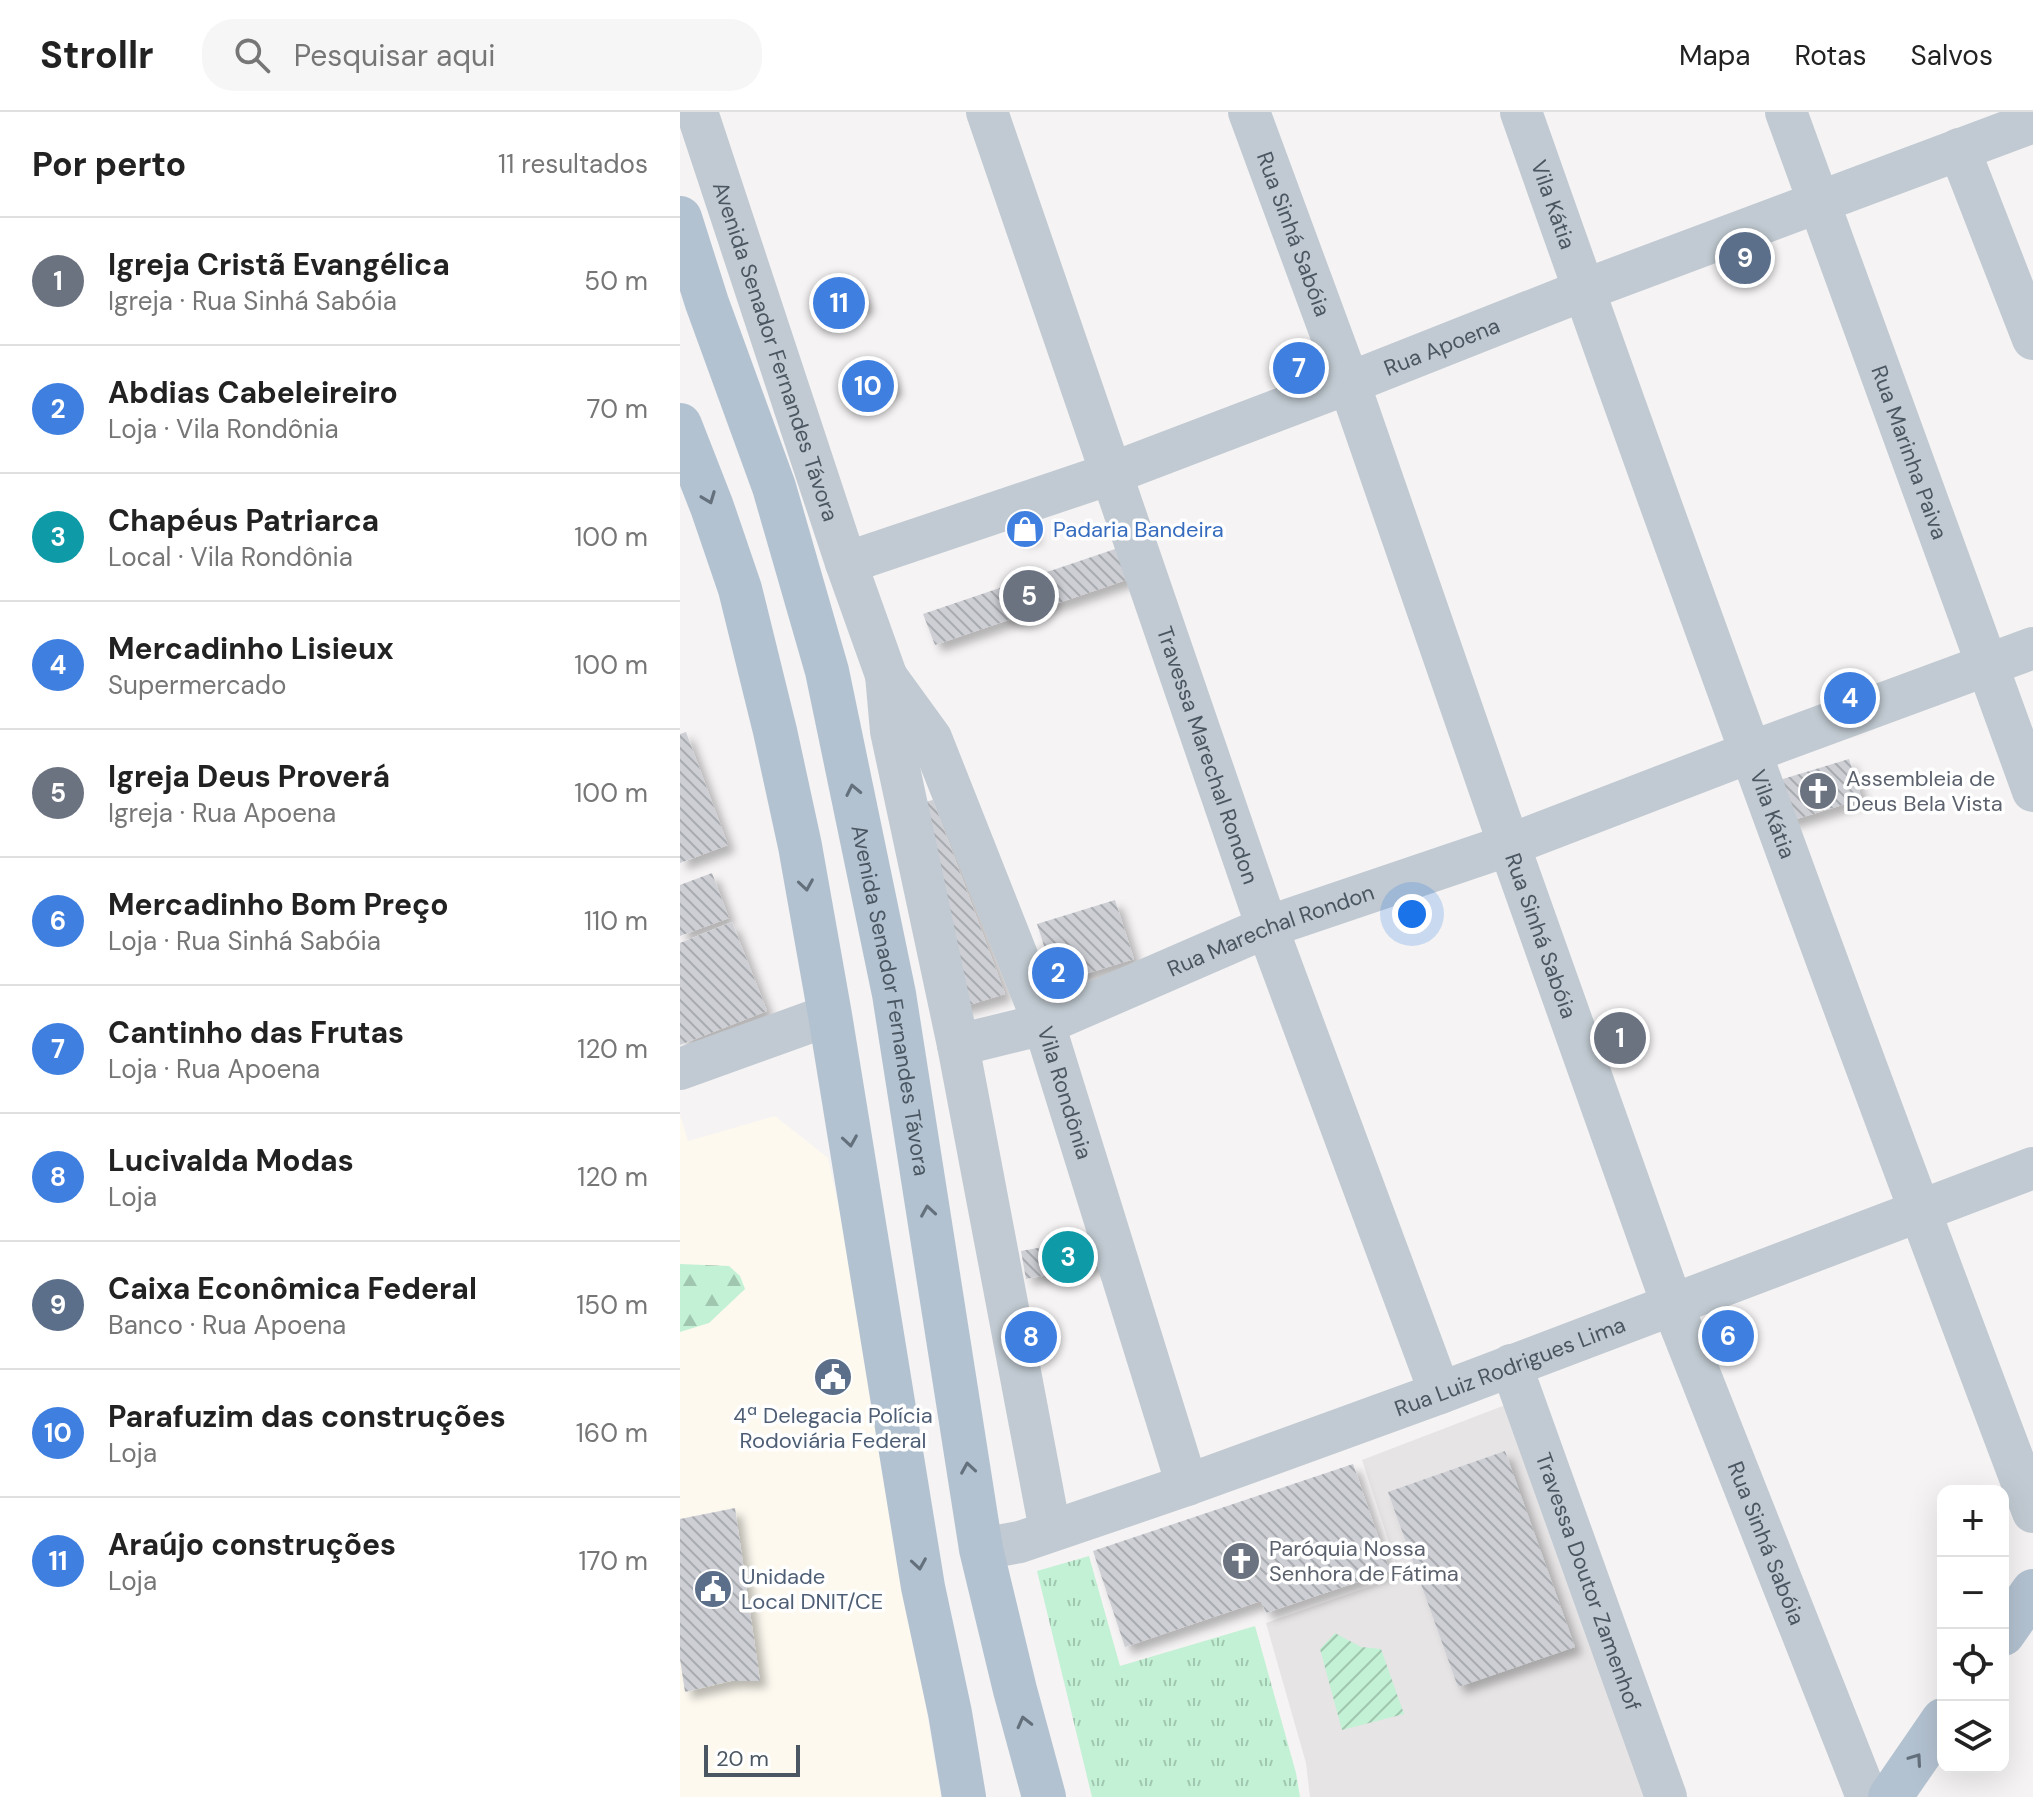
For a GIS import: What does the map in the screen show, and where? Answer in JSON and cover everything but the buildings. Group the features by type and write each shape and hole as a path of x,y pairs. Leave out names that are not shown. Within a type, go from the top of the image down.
{"main road":[{"name":"Avenida Senador Fernandes Távora","path":"680,218 707,303 774,487 827,671 894,994 981,1549 1044,1797"},
{"path":"680,425 740,589 800,846 923,1587 964,1797"},
{"path":"2006,1629 2033,1591"},
{"path":"1890,1797 1937,1729"}],"street":[{"name":"Avenida Senador Fernandes Távora","path":"697,112 886,675 891,731 958,1045 1050,1530"},
{"name":"Travessa Marechal Rondon","path":"987,112 1267,927 1440,1393"},
{"name":"Rua Sinhá Sabóia","path":"1249,112 1349,383 1672,1304 1867,1797"},
{"name":"Vila Kátia","path":"1521,112 1751,752 2033,1512"},
{"name":"Rua Marinha Paiva","path":"1786,112 2033,791"},
{"name":"Rua Apoena","path":"846,563 1110,474 1584,290 2033,122"},
{"path":"1959,149 2033,339"},
{"name":"Rua Marechal Rondon","path":"958,1045 1044,1024 1267,927 1509,845 2033,648"},
{"name":"Vila Rondônia","path":"886,675 931,738 1044,1024 1187,1485"},
{"path":"680,1069 830,1015"},
{"name":"Rua Luiz Rodrigues Lima","path":"981,1549 1020,1542 1187,1485 1440,1393 2033,1168"},
{"name":"Travessa Doutor Zamenhof","path":"1511,1365 1666,1797"}],"shaded area":[{"path":"680,1115 688,1141 775,1116 828,1158 853,1273 941,1797 680,1797"},
{"path":"1508,1404 1648,1797 1310,1797 1306,1763 1266,1623 1400,1576 1362,1460"}],"green space":[{"path":"680,1264 729,1266 740,1276 745,1289 709,1323 680,1332"},
{"path":"1089,1556 1120,1666 1255,1626 1300,1797 1092,1797 1037,1571"},
{"path":"1335,1633 1361,1647 1381,1649 1404,1714 1342,1730 1320,1649"}],"place":[{"name":"Caixa Econômica Federal","path":"1745,258"},
{"name":"Araújo construções","path":"839,303"},
{"name":"Cantinho das Frutas","path":"1299,368"},
{"name":"Parafuzim das construções","path":"868,386"},
{"name":"Padaria Bandeira","path":"1025,529"},
{"name":"Igreja Deus Proverá","path":"1029,596"},
{"name":"Mercadinho Lisieux","path":"1850,698"},
{"name":"Assembleia de Deus Bela Vista","path":"1818,791"},
{"name":"Abdias Cabeleireiro","path":"1058,973"},
{"name":"Igreja Cristã Evangélica","path":"1620,1038"},
{"name":"Chapéus Patriarca","path":"1068,1257"},
{"name":"Mercadinho Bom Preço","path":"1728,1336"},
{"name":"Lucivalda Modas","path":"1031,1337"},
{"name":"4ª Delegacia Polícia Rodoviária Federal","path":"833,1377"},
{"name":"Paróquia Nossa Senhora de Fátima","path":"1241,1561"},
{"name":"Unidade Local DNIT/CE","path":"713,1589"}]}
